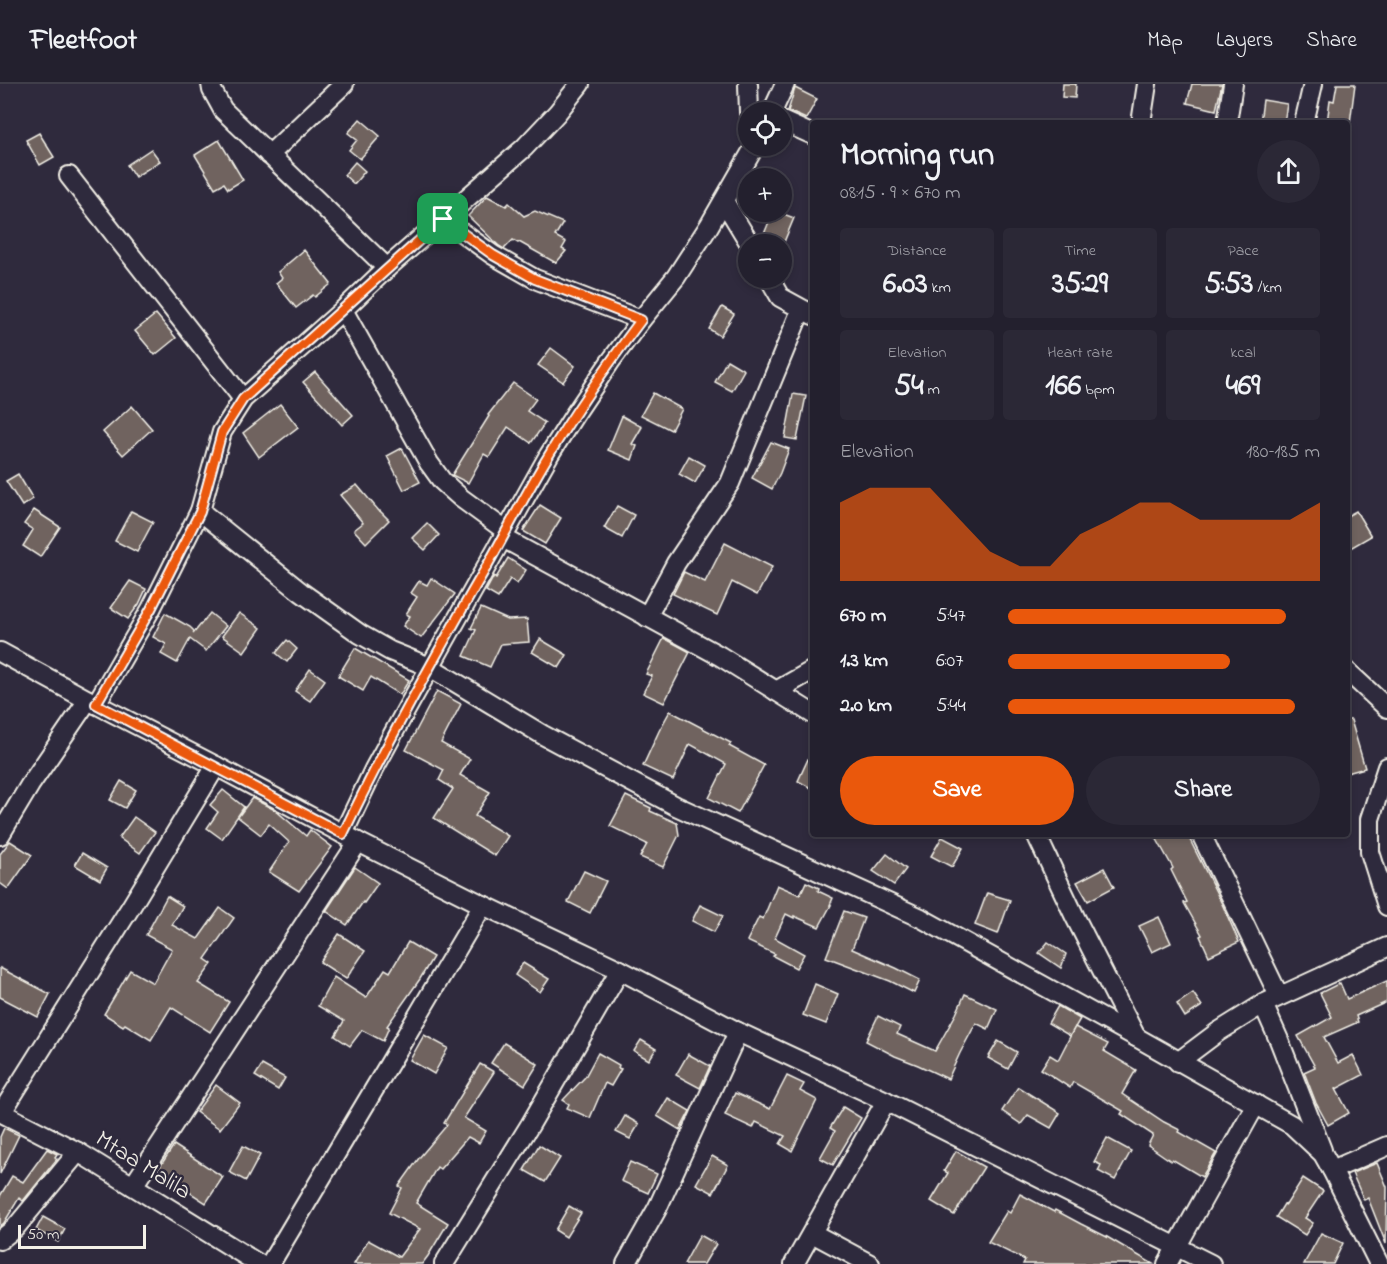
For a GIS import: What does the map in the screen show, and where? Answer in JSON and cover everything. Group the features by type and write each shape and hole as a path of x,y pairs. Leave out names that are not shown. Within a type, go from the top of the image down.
{"street":[{"path":"211,84 223,110 387,268"},
{"path":"269,155 344,84"},
{"path":"0,835 30,784 92,702 151,609 200,512 222,432 243,399 524,147 580,84"},
{"path":"748,84 749,102"},
{"path":"777,102 785,84"},
{"path":"1142,120 1148,84"},
{"path":"1227,120 1233,84"},
{"path":"1305,120 1313,84"},
{"path":"792,126 810,134"},
{"path":"134,1185 351,838 374,769 549,455 610,362 676,277 724,201 748,156"},
{"path":"69,176 243,399"},
{"path":"724,201 744,234"},
{"path":"443,219 493,255 535,279 641,320"},
{"path":"647,616 676,563 730,483 807,313 780,297 775,288"},
{"path":"343,310 429,463 442,481 461,498 504,534 720,656 810,712"},
{"path":"200,512 301,592 360,634 390,651 430,667 543,735 676,806 921,918 1292,1125 1323,1154"},
{"path":"0,652 351,838 483,905 620,970 738,1032 886,1101 1211,1264"},
{"path":"776,690 810,672"},
{"path":"1350,675 1387,708"},
{"path":"1,1112 132,905 216,766"},
{"path":"1387,767 1370,819 1370,852 1387,906"},
{"path":"1037,837 1136,1037"},
{"path":"1203,837 1271,1000 1279,1040 1323,1154 1379,1264"},
{"path":"270,1264 483,905"},
{"path":"1178,1062 1218,1032 1271,1000 1387,947"},
{"path":"444,1264 530,1125 620,970"},
{"path":"626,1264 657,1209 738,1032"},
{"path":"794,1264 886,1101"},
{"path":"1167,1264 1256,1104"},
{"name":"Mtaa Malila","path":"1,1112 78,1152 259,1264"},
{"path":"1332,1170 1387,1146"},
{"path":"0,1240 15,1228 78,1152"},
{"path":"812,1233 870,1264"}],"building":[{"path":"1063,84 1076,84 1075,98 1062,97"},
{"path":"1192,84 1222,84 1216,110 1187,103"},
{"path":"1337,84 1355,84 1350,123 1350,120 1327,120 1330,100 1334,101"},
{"path":"795,88 817,99 806,119 792,113 791,102"},
{"path":"1263,100 1287,104 1284,120 1260,120"},
{"path":"360,119 380,136 360,159 349,150 357,140 348,133"},
{"path":"39,133 54,157 40,165 26,140"},
{"path":"219,140 243,180 228,189 224,183 215,188 195,155"},
{"path":"151,149 160,161 135,177 127,165"},
{"path":"355,162 365,171 354,184 344,175"},
{"path":"487,196 506,206 509,203 524,216 535,211 563,223 555,236 566,242 562,249 566,251 556,263 513,240 504,249 499,246 468,216"},
{"path":"792,217 794,218 787,234 764,234 769,222 792,222"},
{"path":"304,250 331,284 296,308 276,283 282,278 278,272"},
{"path":"722,307 734,314 720,336 709,329"},
{"path":"156,314 176,338 155,355 135,331"},
{"path":"551,348 575,366 563,382 538,365"},
{"path":"727,360 744,370 732,391 715,382"},
{"path":"315,372 353,415 342,425 303,382"},
{"path":"513,383 536,399 527,411 545,423 531,443 508,427 489,457 484,454 468,483 452,475 488,415"},
{"path":"653,393 682,409 671,430 641,415"},
{"path":"793,394 806,396 797,440 785,438"},
{"path":"280,404 298,427 259,457 243,433"},
{"path":"132,406 152,429 123,455 103,432"},
{"path":"622,416 642,427 632,444 637,446 632,460 608,450"},
{"path":"771,442 789,449 772,489 752,478"},
{"path":"402,448 420,482 404,490 387,456"},
{"path":"689,456 705,465 695,483 679,474"},
{"path":"18,474 33,499 22,506 6,481"},
{"path":"357,485 389,520 366,543 354,530 363,523 340,495"},
{"path":"540,505 561,518 545,544 523,531"},
{"path":"617,506 634,515 622,538 604,528"},
{"path":"34,510 60,527 40,557 23,546 33,530 24,524"},
{"path":"131,511 153,522 137,552 115,541"},
{"path":"1356,511 1371,536 1350,548 1350,514"},
{"path":"427,523 439,535 425,550 412,538"},
{"path":"725,543 772,567 757,595 732,582 717,615 673,594 684,572 705,582"},
{"path":"508,558 526,570 517,584 510,579 498,598 486,591"},
{"path":"431,578 455,594 421,638 403,626 410,616 406,614 417,597 411,593 419,581 427,585"},
{"path":"130,581 146,589 128,619 111,608"},
{"path":"481,608 508,620 527,619 529,642 501,644 490,667 464,656 476,630 471,628"},
{"path":"165,613 190,627 194,631 193,634 210,613 226,626 206,651 190,639 177,663 161,654 166,644 153,637"},
{"path":"239,613 261,628 244,652 222,636"},
{"path":"664,638 690,652 664,703 643,693 652,676 646,674"},
{"path":"540,639 567,655 559,668 532,652"},
{"path":"287,640 297,649 287,662 276,653"},
{"path":"355,648 409,680 400,695 371,677 363,691 338,676"},
{"path":"310,669 325,680 310,701 295,691"},
{"path":"437,691 461,704 441,743 470,759 460,775 490,792 475,816 508,836 495,856 434,818 453,789 439,780 444,770 406,750"},
{"path":"670,711 731,743 729,746 764,765 738,813 709,798 726,764 690,744 673,780 643,766"},
{"path":"1350,720 1351,720 1365,768 1350,772"},
{"path":"810,755 810,787 798,781"},
{"path":"121,781 136,790 125,808 110,800"},
{"path":"223,790 244,807 222,839 207,828 218,812 210,805"},
{"path":"626,796 651,808 650,811 677,823 679,835 663,867 640,857 647,844 610,826"},
{"path":"252,798 275,810 306,836 310,830 332,847 299,891 269,872 289,842 269,824 261,835 238,817"},
{"path":"134,817 155,832 140,853 119,838"},
{"path":"942,837 963,848 952,867 931,856"},
{"path":"1156,837 1188,837 1239,942 1209,956 1200,936 1202,935 1184,903 1187,902 1171,870 1173,868"},
{"path":"10,841 32,855 8,889 0,883 0,854"},
{"path":"82,853 107,868 100,880 75,865"},
{"path":"887,854 906,869 894,885 873,871"},
{"path":"355,867 378,883 347,925 326,911"},
{"path":"1104,868 1114,887 1088,901 1077,882"},
{"path":"584,871 606,881 590,913 568,902"},
{"path":"806,882 833,898 819,927 786,914 775,938 804,954 796,968 773,956 775,954 747,941 759,917 763,919 777,885 800,895"},
{"path":"987,893 1010,900 998,934 975,925"},
{"path":"167,896 183,906 172,925 198,939 220,908 234,918 205,959 212,964 198,983 229,1002 210,1032 171,1007 151,1040 104,1014 130,970 153,983 172,949 146,935"},
{"path":"700,905 723,916 714,932 692,921"},
{"path":"844,911 864,918 852,949 920,980 914,993 890,981 826,957"},
{"path":"1159,917 1171,943 1152,952 1139,926"},
{"path":"339,934 365,951 346,979 320,962"},
{"path":"408,942 433,957 387,1026 389,1027 383,1041 362,1030 350,1046 335,1036 344,1021 318,1006 334,977 366,998 385,969 390,972"},
{"path":"1048,942 1066,954 1061,968 1039,953"},
{"path":"523,963 549,979 540,992 515,975"},
{"path":"0,968 50,994 38,1017 0,997"},
{"path":"1387,981 1387,1002 1356,1016 1358,1022 1324,1037 1338,1063 1353,1055 1363,1075 1336,1089 1349,1113 1328,1125 1316,1103 1304,1072 1315,1067 1298,1036 1332,1017 1320,993 1340,983 1347,999"},
{"path":"815,984 838,994 826,1024 803,1015"},
{"path":"1193,993 1202,1006 1185,1017 1177,1004"},
{"path":"965,994 997,1009 988,1029 976,1023 948,1079 866,1041 878,1016 900,1027 897,1034 935,1051"},
{"path":"1058,1006 1080,1019 1070,1036 1048,1023"},
{"path":"1075,1027 1108,1044 1104,1051 1136,1070 1122,1094 1180,1130 1179,1132 1216,1153 1202,1177 1172,1159 1171,1161 1148,1145 1153,1135 1121,1114 1123,1111 1073,1082 1070,1088 1041,1069 1050,1055 1058,1060"},
{"path":"424,1035 448,1048 434,1074 410,1060"},
{"path":"641,1040 656,1049 649,1060 634,1051"},
{"path":"998,1041 1017,1052 1008,1069 988,1058"},
{"path":"504,1043 538,1064 525,1085 491,1063"},
{"path":"598,1053 619,1065 618,1068 621,1069 611,1086 605,1083 590,1118 567,1108 569,1104 563,1100 585,1077"},
{"path":"688,1054 710,1066 700,1088 676,1075"},
{"path":"480,1064 494,1072 464,1118 486,1131 479,1143 468,1137 440,1169 437,1167 416,1203 448,1223 428,1256 422,1264 354,1264 368,1240 399,1257 420,1229 389,1213 402,1188 399,1186 447,1125 444,1123"},
{"path":"262,1065 285,1078 278,1090 255,1076"},
{"path":"787,1076 804,1084 800,1091 817,1100 792,1151 780,1144 785,1136 756,1122 753,1128 725,1115 735,1093 770,1109"},
{"path":"216,1085 240,1103 220,1129 196,1112"},
{"path":"1018,1087 1060,1113 1051,1128 1028,1115 1021,1124 1002,1111"},
{"path":"668,1098 690,1111 680,1130 657,1116"},
{"path":"843,1107 861,1118 833,1165 820,1158 835,1131 830,1128"},
{"path":"625,1116 639,1124 630,1139 616,1132"},
{"path":"4,1128 19,1135 0,1174 0,1137"},
{"path":"1107,1138 1131,1151 1115,1180 1098,1171 1101,1165 1094,1162"},
{"path":"174,1145 223,1177 206,1203 157,1171"},
{"path":"539,1145 560,1158 545,1182 524,1170"},
{"path":"243,1146 260,1155 246,1181 229,1172"},
{"path":"47,1149 57,1154 55,1157 57,1159 23,1201 19,1198 0,1226 0,1196 12,1176 23,1182"},
{"path":"956,1151 984,1167 954,1215 931,1201 948,1173 944,1171"},
{"path":"712,1156 728,1165 713,1193 696,1184"},
{"path":"630,1162 657,1174 648,1193 621,1181"},
{"path":"1377,1163 1387,1187 1386,1244 1368,1198 1364,1200 1352,1173"},
{"path":"1303,1178 1323,1191 1305,1218 1313,1223 1305,1235 1276,1217"},
{"path":"1020,1194 1107,1237 1153,1264 1023,1264 1025,1260 988,1242 1007,1211 1010,1213"},
{"path":"569,1206 581,1213 566,1237 555,1230"},
{"path":"43,1217 65,1229 58,1242 36,1230"},
{"path":"1321,1233 1343,1243 1333,1264 1304,1264"},
{"path":"700,1235 716,1244 704,1264 684,1264"}],"route":[{"path":"443,219 493,255 535,279 641,320 574,414 549,455 406,710 374,769 343,834 96,704 151,609 200,512 222,432 243,399 443,219"}]}
